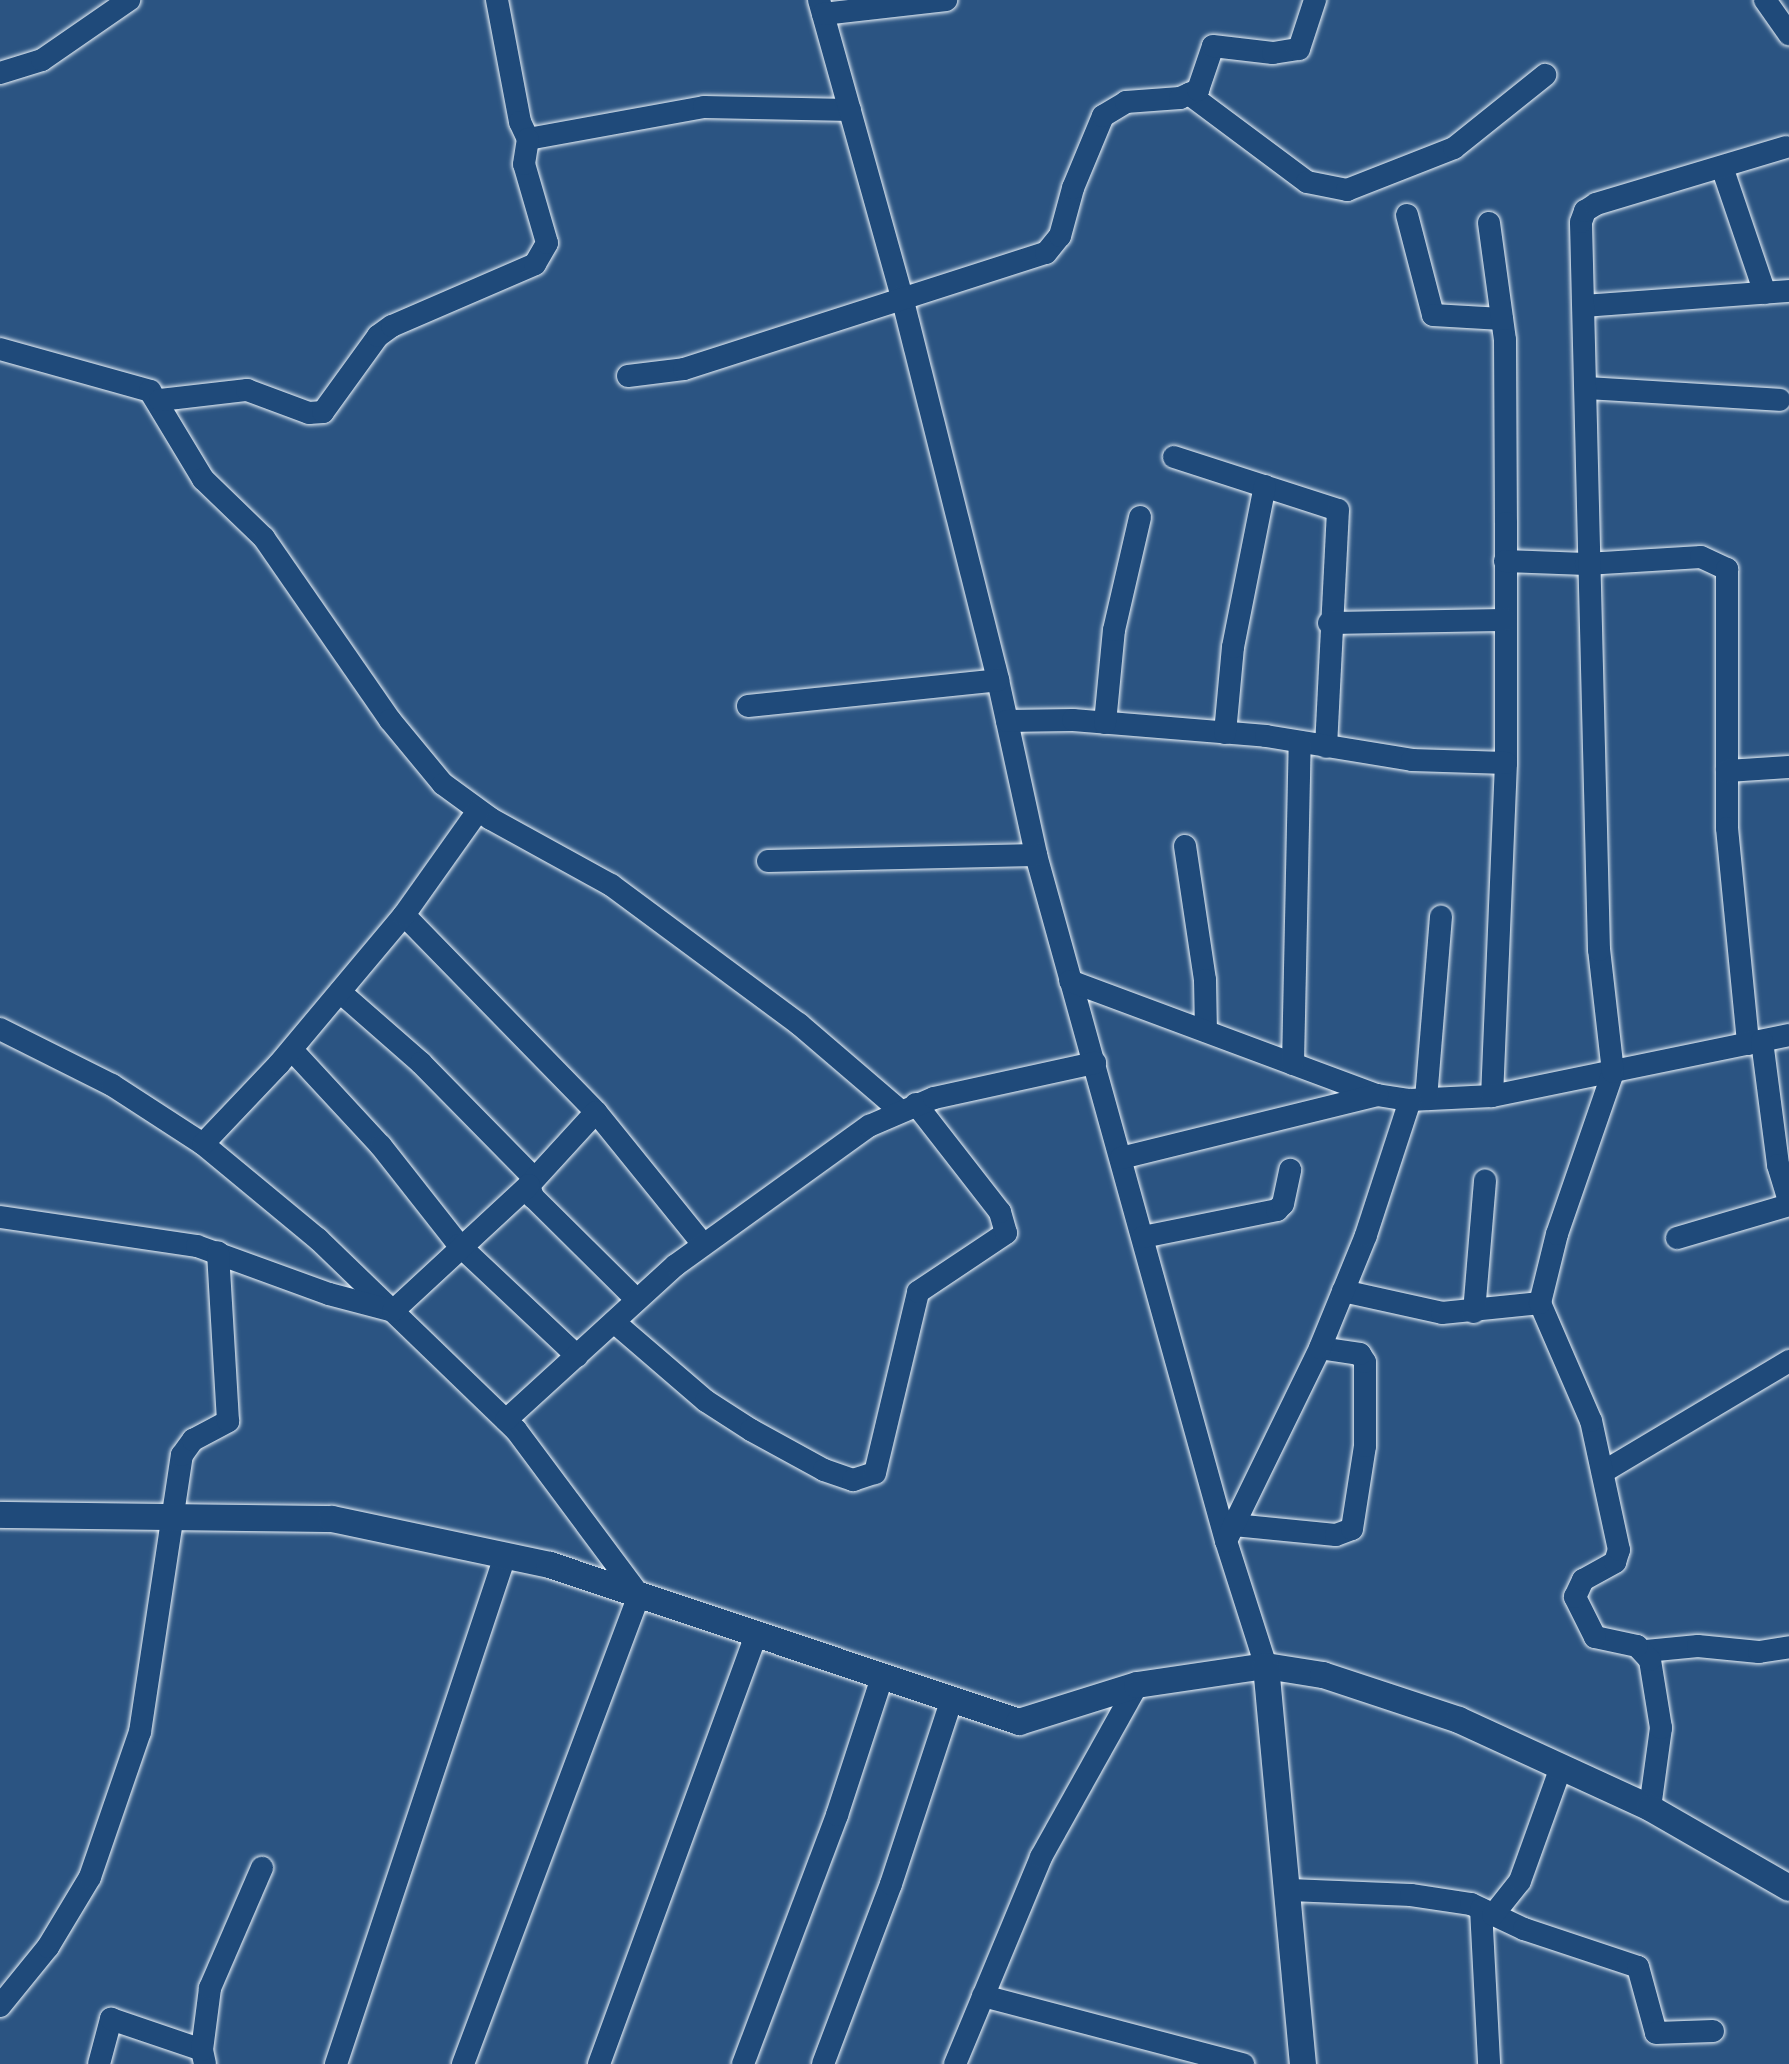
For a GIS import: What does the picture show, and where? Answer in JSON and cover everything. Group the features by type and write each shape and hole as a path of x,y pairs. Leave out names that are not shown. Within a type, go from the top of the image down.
{"street":[{"path":"0,73 42,60 129,0"},
{"path":"160,400 247,390 309,413 323,412 378,336 392,326 535,264 547,243 524,164 528,139 520,122 497,0"},
{"path":"946,0 821,7 902,297 998,680 1036,855 1266,1666 1290,1890 1303,2064"},
{"path":"628,376 684,369 1046,253 1060,236 1073,188 1103,116 1126,102 1189,94 1203,80 1207,50 1213,46 1273,53 1299,49 1315,0"},
{"path":"1765,0 1789,34"},
{"path":"1189,94 1307,182 1347,190 1454,148 1545,75"},
{"path":"528,139 704,107 850,110"},
{"path":"1786,147 1585,211 1586,564 1599,950 1613,1072 1557,1234 1540,1303 1591,1421 1619,1557 1583,1580 1575,1597 1595,1637 1646,1651 1698,1646 1759,1652 1789,1647"},
{"path":"1722,167 1765,293"},
{"path":"1407,215 1433,315 1502,319"},
{"path":"1489,223 1502,319 1506,763 1492,1096"},
{"path":"1584,306 1789,291"},
{"path":"0,349 134,383 160,400 203,479 264,538 390,720 443,784 478,811 611,885 907,1106 1000,1212 1006,1233 918,1292 875,1473 853,1480 824,1470 706,1401 614,1322"},
{"path":"1586,388 1780,400"},
{"path":"1174,457 1338,510 1329,623 1326,747"},
{"path":"1225,733 1236,632 1265,486"},
{"path":"1105,723 1114,630 1140,517"},
{"path":"1505,561 1586,564 1701,557 1727,569 1727,828 1755,1042 1778,1165 1789,1203 1677,1238"},
{"path":"1329,623 1505,620"},
{"path":"748,706 998,680"},
{"path":"1007,721 1105,723 1225,733 1412,760 1506,763"},
{"path":"1293,1064 1300,742"},
{"path":"1727,771 1789,767"},
{"path":"203,1144 292,1050 404,915 478,811"},
{"path":"1185,846 1202,952 1206,1031"},
{"path":"768,861 1036,855"},
{"path":"404,915 596,1112 703,1244"},
{"path":"1230,1533 1320,1348 1418,1099 1441,917"},
{"path":"1070,981 1377,1095 1418,1099 1492,1096 1789,1035"},
{"path":"340,992 421,1063 531,1181 538,1203 637,1300"},
{"path":"0,1029 61,1058 203,1144 318,1239 506,1420 639,1595"},
{"path":"292,1050 381,1146 459,1245 577,1356"},
{"path":"506,1420 703,1244 907,1106 1095,1063"},
{"path":"1121,1158 1377,1095"},
{"path":"393,1311 459,1245 531,1181 596,1112"},
{"path":"1143,1237 1277,1210 1283,1204 1290,1170"},
{"path":"1474,1312 1485,1180"},
{"path":"0,1217 218,1252 329,1294 393,1311"},
{"path":"0,2006 48,1947 90,1877 125,1782 154,1666 172,1520 187,1445 228,1421 218,1252"},
{"path":"1343,1291 1442,1313 1540,1303"},
{"path":"1230,1533 1336,1535 1352,1529 1365,1446 1365,1362 1360,1354 1320,1348"},
{"path":"1603,1472 1789,1361"},
{"path":"0,1515 73,1514 172,1520 332,1519 505,1556 639,1595 881,1680 1019,1722 1137,1685 1266,1666 1323,1675 1459,1720 1650,1808 1786,1883"},
{"path":"336,2064 505,1556"},
{"path":"463,2064 639,1595"},
{"path":"599,2064 756,1635"},
{"path":"1646,1651 1661,1728 1650,1808"},
{"path":"743,2064 837,1815 881,1680"},
{"path":"955,2064 1041,1857 1137,1685"},
{"path":"823,2064 891,1884 951,1702"},
{"path":"1489,2064 1487,1912 1520,1881 1561,1767"},
{"path":"99,2064 111,2019 204,2057 221,1953 262,1868"},
{"path":"1290,1890 1451,1899 1638,1967 1656,2033 1713,2031"},
{"path":"983,1996 1243,2064"}]}
